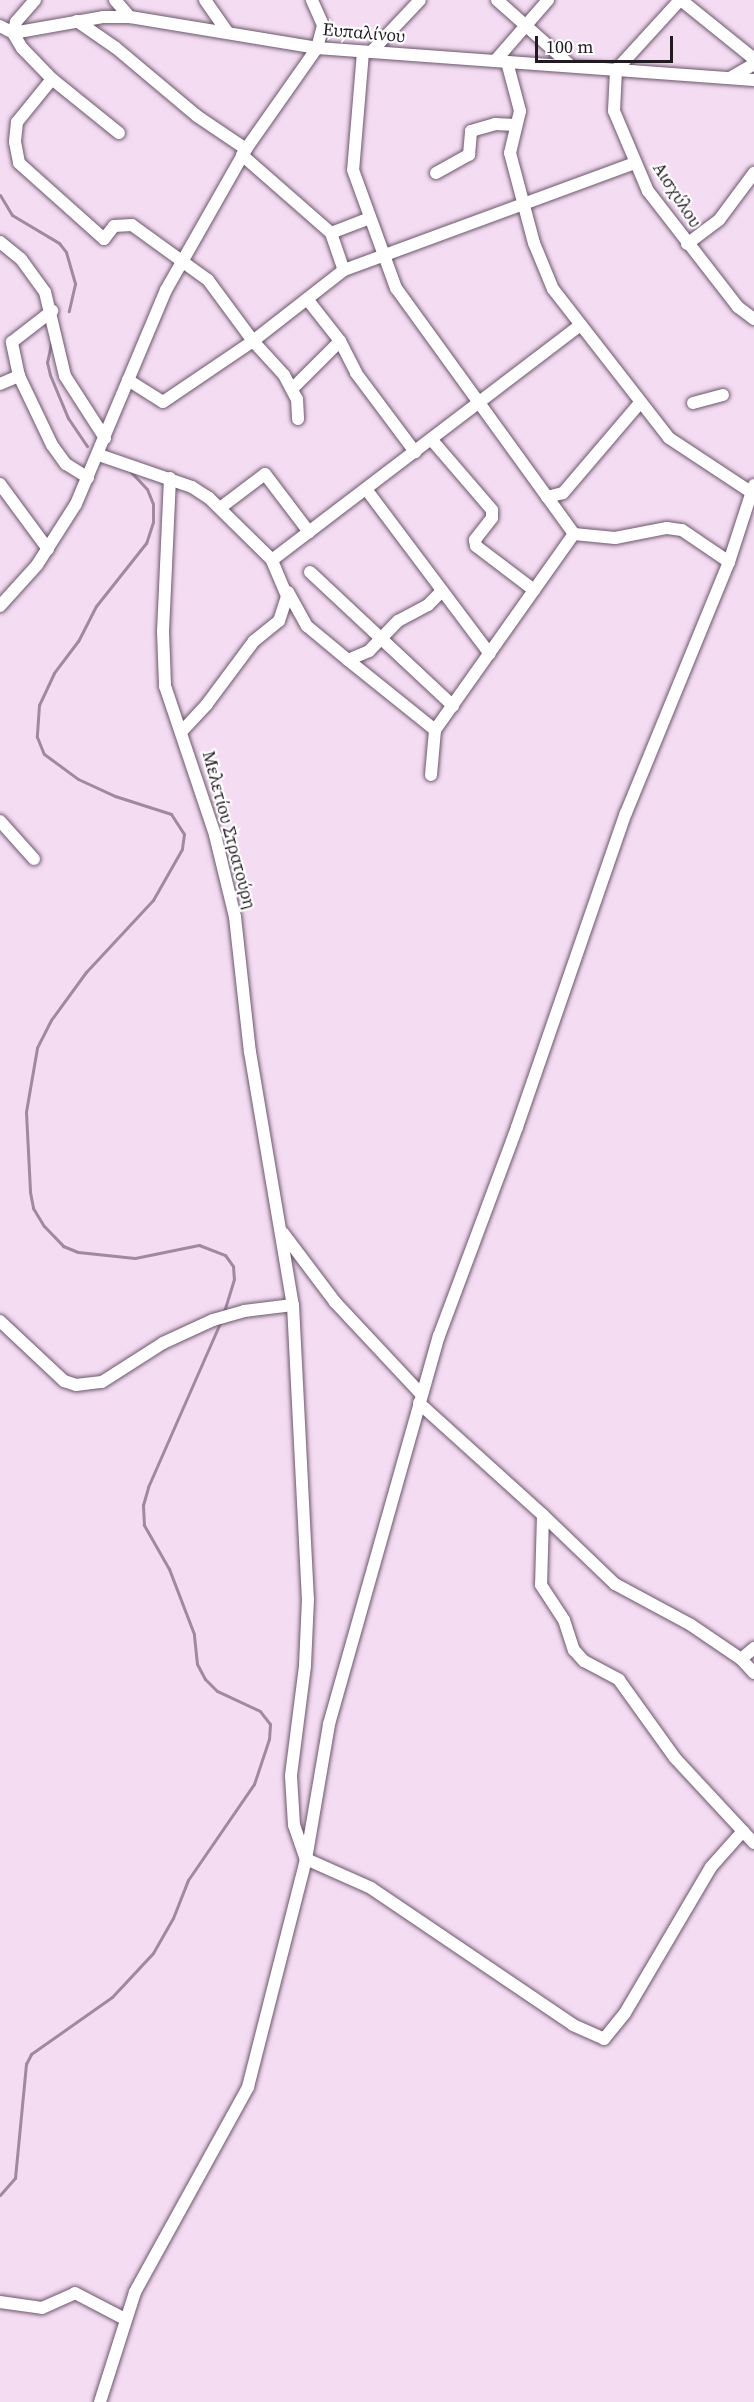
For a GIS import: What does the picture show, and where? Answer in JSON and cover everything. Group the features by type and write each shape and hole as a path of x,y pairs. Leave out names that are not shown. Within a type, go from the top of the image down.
{"street":[{"path":"13,33 16,22 35,0"},
{"path":"115,0 130,17"},
{"path":"206,0 227,32"},
{"path":"420,0 367,52 353,171 368,219 386,256 396,288 574,534 615,538 666,528 682,530 729,562"},
{"path":"497,0 571,66"},
{"path":"100,2402 125,2319 166,2230 245,2096 306,1859 329,1724 368,1595 420,1398 626,813 729,562 753,490 669,438 580,325 548,279 522,205 510,153 520,111 501,61 525,26 549,0"},
{"path":"616,70 680,0 754,59"},
{"path":"0,606 48,549 99,455 159,304 244,152 317,48 323,25 316,2"},
{"name":"Ευπαλίνου","path":"13,33 77,21 130,17 317,48 754,80"},
{"path":"77,21 244,152 331,233 344,270"},
{"path":"0,26 13,33 52,79 119,133"},
{"path":"730,78 754,64"},
{"name":"Αισχύλου","path":"616,70 614,111 648,190 687,244 738,307 754,319"},
{"path":"52,79 17,122 15,142 19,163 104,239 114,226 132,225 185,260 208,280 292,389 298,419"},
{"path":"436,173 470,155 471,131 495,124 516,125"},
{"path":"128,380 162,402 253,340 344,270 635,163"},
{"path":"687,244 719,220 754,173"},
{"path":"331,233 368,219"},
{"path":"0,242 33,273 52,311 65,376 105,438"},
{"path":"307,299 340,341 350,364 415,452"},
{"path":"0,347 12,342 52,311"},
{"path":"272,561 480,404 580,325"},
{"path":"292,389 340,341"},
{"path":"12,342 18,376 52,445 66,464 88,478"},
{"path":"0,384 18,376"},
{"path":"693,403 723,395"},
{"path":"547,497 563,493 640,403"},
{"path":"431,439 492,510 492,518 475,540 476,546 534,590"},
{"path":"99,455 192,486 220,508 272,561 307,626 435,730"},
{"path":"220,508 265,474 309,532"},
{"name":"Μελετίου Στρατούρη","path":"170,477 164,678 183,730 200,798 215,835 235,917 251,1063 293,1305 308,1599 305,1666 291,1776 294,1825 306,1859"},
{"path":"0,484 48,549"},
{"path":"366,489 490,654"},
{"path":"431,775 435,730 574,534"},
{"path":"310,572 453,706"},
{"path":"183,730 207,704 254,641 279,621 287,604 285,586"},
{"path":"348,660 369,651 398,621 428,605 442,591"},
{"path":"0,821 34,859"},
{"path":"280,1229 335,1302 420,1398 615,1584 691,1624 741,1659 754,1673"},
{"path":"0,1321 64,1380 76,1385 102,1382 163,1343 229,1314 293,1305"},
{"path":"543,1515 541,1585 564,1620 574,1650 584,1661 619,1680 675,1758 754,1843"},
{"path":"741,1659 754,1648"},
{"path":"306,1859 371,1888 573,2025 604,2039 625,2013 711,1867 744,1831"},
{"path":"0,2302 42,2308 75,2294 125,2319"}],"waterway":[{"path":"0,195 12,215 59,243 66,252 75,284 69,311"},
{"path":"52,339 47,362 50,375 68,418 87,446"},
{"path":"131,472 147,489 153,504 153,522 146,543 96,606 78,641 54,673 39,705 37,737 44,754 78,779 115,796 171,814 184,834 182,849 153,900 86,972 51,1020 37,1048 26,1112 30,1192 33,1208 44,1226 63,1246 78,1252 135,1258 199,1245 225,1255 233,1266 234,1279 224,1312"},
{"path":"0,2195 15,2178 26,2064 31,2054 112,1997 153,1953 173,1918 188,1880 254,1784 269,1739 270,1724 260,1711 217,1691 205,1679 197,1664 194,1634 169,1569 144,1525 143,1505 148,1487 221,1321"}]}
